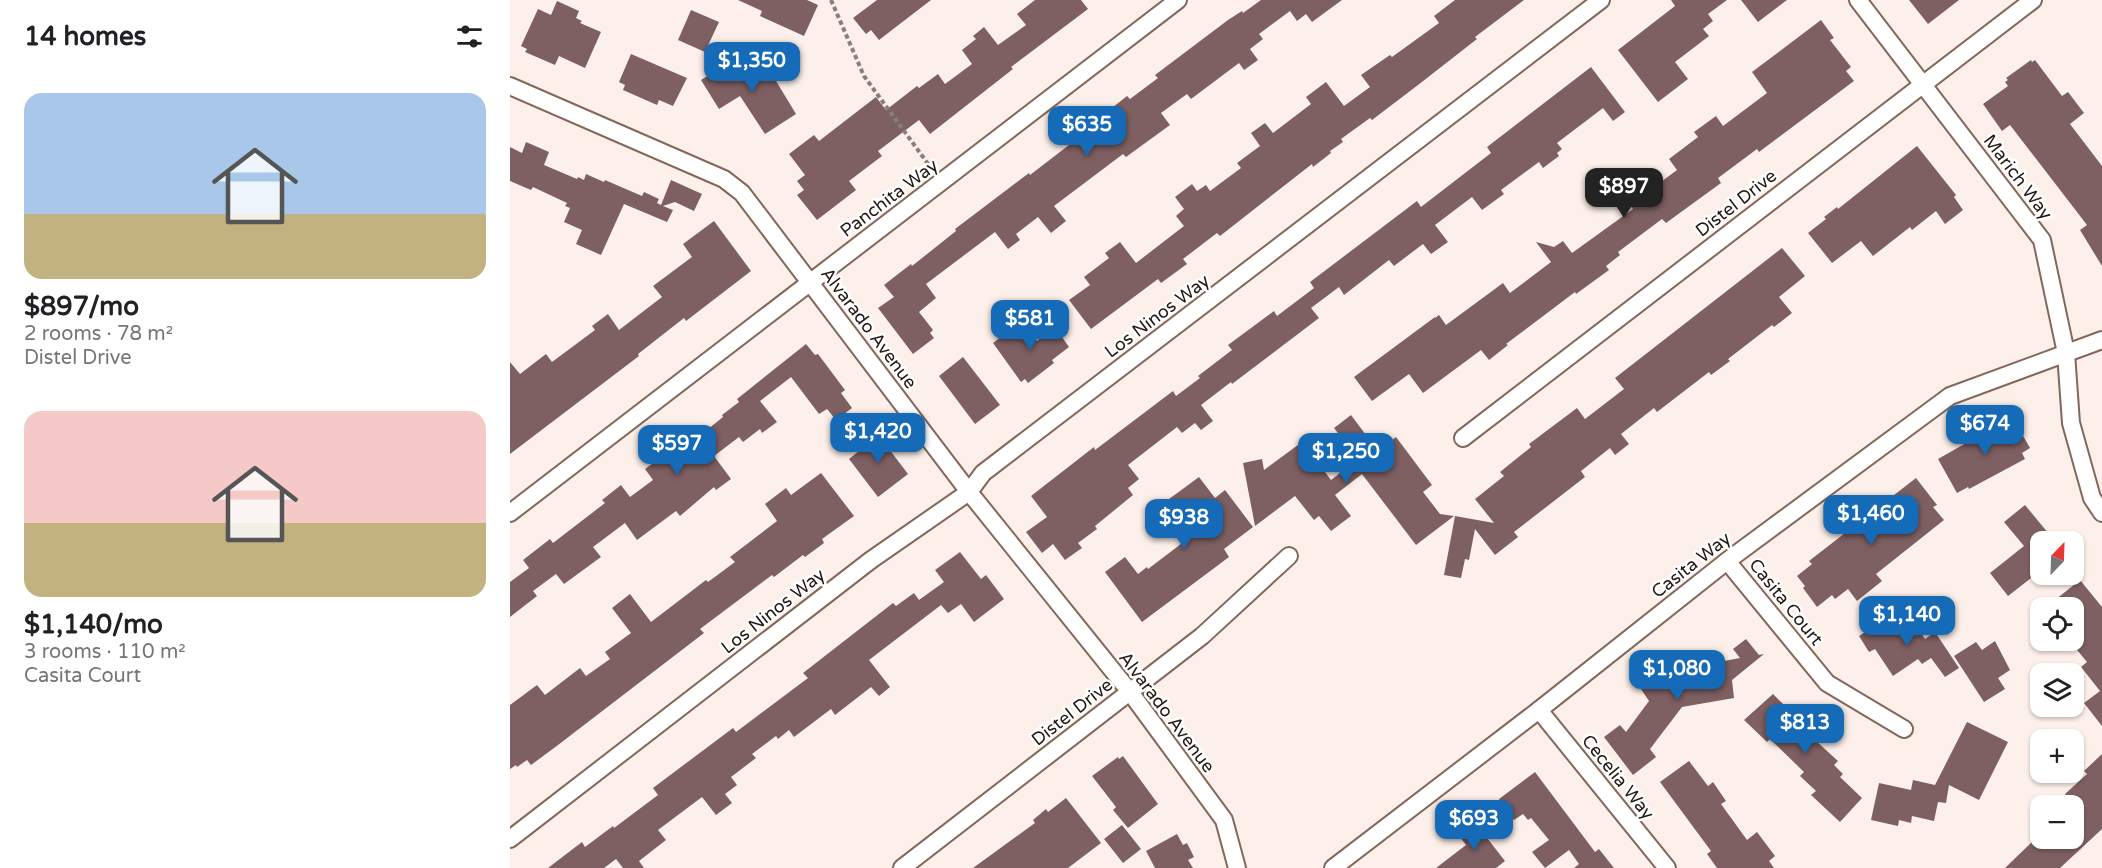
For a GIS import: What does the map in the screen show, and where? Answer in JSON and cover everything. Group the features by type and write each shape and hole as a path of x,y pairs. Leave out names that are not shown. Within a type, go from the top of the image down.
{"street":[{"name":"Panchita Way","path":"510,513 1178,0"},
{"name":"Los Ninos Way","path":"510,838 871,560 969,492 983,473 1601,0"},
{"name":"Marich Way","path":"1858,0 2042,240 2066,353 2071,423 2092,498 2102,513"},
{"name":"Distel Drive","path":"1463,438 2033,0"},
{"name":"Alvarado Avenue","path":"510,86 724,179 742,192 969,492 1130,692 1224,820 1237,868"},
{"name":"Casita Way","path":"1333,868 1539,710 1727,561 1950,396 2102,340"},
{"name":"Distel Drive","path":"902,868 1202,636 1288,556"},
{"name":"Casita Court","path":"1727,561 1827,683 1904,729"},
{"name":"Cecelia Way","path":"1539,710 1666,868"}],"path":[{"path":"831,0 864,75 942,183"}],"building":[{"path":"738,0 807,0 818,5 804,36 760,16 762,11"},
{"path":"877,0 931,0 879,40 871,30 866,34 853,18"},
{"path":"1035,0 1081,0 1088,9 1011,67 1013,69 930,134 919,120 878,151 882,156 849,181 856,190 817,220 797,195 804,190 797,181 805,175 789,154 814,135 819,141 876,97 886,110 917,86 919,88 938,74 945,84 972,64 962,50 976,39 973,36 984,27 998,45 1026,25 1017,14"},
{"path":"1261,0 1342,0 1312,22 1306,14 1297,21 1290,11 1259,34 1263,39 1250,49 1258,60 1244,70 1239,63 1191,99 1187,94 1161,113 1170,125 1126,157 1123,154 1054,206 1066,221 1051,233 1038,217 1016,234 1020,240 1008,249 995,232 926,284 936,298 919,312 933,330 930,333 934,338 913,354 878,308 894,297 884,285 911,264 912,266 956,231 955,229 1029,173 1030,175 1069,145 1068,143 1127,96 1130,99 1158,78 1155,75 1228,20"},
{"path":"1455,0 1524,0 1372,120 1370,118 1341,139 1343,142 1313,167 1312,164 1220,236 1217,233 1183,259 1187,264 1161,283 1158,279 1091,329 1069,300 1090,285 1084,277 1109,258 1105,253 1120,242 1136,263 1184,226 1176,216 1184,209 1175,197 1192,184 1197,191 1206,185 1210,191 1241,168 1237,163 1260,146 1251,133 1265,123 1273,133 1311,104 1306,97 1326,82 1344,106 1370,87 1361,75 1390,55 1392,57 1439,23 1434,16"},
{"path":"1671,0 1727,0 1708,14 1713,21 1703,29 1709,36 1675,62 1688,79 1658,102 1618,50 1675,6"},
{"path":"1741,0 1787,0 1758,22"},
{"path":"1909,0 1959,0 1928,24"},
{"path":"557,1 579,11 576,18 582,21 580,23 601,32 585,68 559,56 555,65 525,52 527,49 521,46 538,9 551,15"},
{"path":"691,10 719,22 705,52 678,40"},
{"path":"1821,20 1834,38 1830,40 1851,67 1846,71 1854,81 1759,152 1757,149 1718,178 1721,183 1666,223 1662,219 1618,252 1620,255 1606,266 1609,270 1576,294 1575,292 1506,344 1508,345 1489,360 1481,350 1423,393 1409,374 1372,401 1354,377 1435,317 1439,315 1446,325 1503,283 1510,293 1551,262 1536,242 1554,247 1563,241 1572,253 1633,209 1630,205 1677,170 1669,159 1698,137 1694,132 1716,116 1723,126 1767,93 1752,72"},
{"path":"631,54 687,78 673,106 659,100 657,105 623,90 625,85 619,82"},
{"path":"751,60 764,62 769,69 774,71 773,76 796,114 765,134 740,96 719,109 701,80 719,69 722,73 739,62 742,66"},
{"path":"2031,60 2032,62 2035,60 2062,96 2068,92 2084,113 2070,124 2102,166 2102,266 2080,230 2087,225 2010,125 2002,131 1983,104 2008,86 2005,82 2008,80 2006,78"},
{"path":"1591,67 1625,112 1613,121 1603,108 1557,143 1562,149 1557,153 1559,156 1543,168 1539,162 1501,190 1504,194 1482,210 1472,197 1435,225 1448,242 1431,254 1423,244 1394,266 1389,260 1344,295 1339,287 1311,308 1319,318 1201,405 1213,421 1201,430 1195,423 1182,433 1177,427 1128,465 1139,479 1128,488 1133,495 1095,526 1097,529 1078,543 1082,548 1065,560 1053,544 1042,553 1026,532 1047,517 1031,496 1094,447 1095,450 1173,391 1176,396 1200,378 1198,376 1232,350 1228,345 1274,311 1277,316 1314,288 1310,282 1417,201 1421,207 1491,153 1487,147"},
{"path":"526,142 549,152 544,165 577,179 578,177 584,180 586,174 642,196 644,192 659,199 657,203 661,205 671,180 702,194 694,211 675,202 663,206 673,210 667,222 624,204 601,255 576,244 582,230 564,222 570,208 565,206 567,203 533,187 531,190 510,181 510,147 522,153"},
{"path":"1917,146 1956,195 1954,197 1963,210 1945,224 1936,211 1912,230 1910,227 1873,256 1861,241 1832,263 1808,233 1826,219 1824,217 1837,207 1838,209"},
{"path":"714,221 751,271 686,321 684,318 638,354 639,356 510,454 510,362 520,374 546,354 552,362 595,330 592,326 608,314 619,330 662,297 653,286 692,257 683,244"},
{"path":"1782,248 1805,276 1779,297 1792,313 1774,327 1772,325 1711,375 1709,372 1657,412 1654,408 1621,434 1629,444 1615,455 1610,448 1581,471 1585,477 1514,532 1518,537 1495,555 1475,529 1469,560 1465,559 1461,578 1444,575 1455,516 1494,523 1475,499 1504,476 1500,472 1531,447 1529,444 1577,408 1585,419 1624,389 1615,378"},
{"path":"1022,321 1037,341 1055,327 1069,347 1052,360 1054,363 1028,383 1025,379 1021,382 993,343"},
{"path":"806,344 815,355 818,354 845,390 841,393 852,408 836,420 827,409 819,414 791,377 760,401 777,422 762,433 760,429 743,442 739,437 714,456 731,479 716,490 714,487 680,516 676,511 637,540 625,523 593,547 601,557 564,584 556,574 533,591 537,596 510,617 510,582 529,568 523,560 550,539 553,543 605,503 602,500 621,485 630,497 653,480 645,469 653,463 654,458 693,430 698,437 739,402 737,399"},
{"path":"963,357 1000,405 975,424 939,376"},
{"path":"1351,415 1378,451 1396,437 1432,485 1423,492 1440,514 1454,516 1416,545 1362,474 1335,495 1351,516 1331,531 1319,516 1314,520 1295,496 1255,526 1243,463 1262,459 1264,470 1302,442 1331,480 1358,459 1334,428"},
{"path":"2014,420 2030,448 2022,453 2025,459 1957,493 1938,459 2005,421 2007,423"},
{"path":"873,428 908,474 878,497 849,459 864,447 859,440"},
{"path":"821,473 854,516 822,539 824,543 805,557 803,555 774,577 772,575 700,629 704,633 531,765 527,760 510,769 510,705 537,685 545,695 580,668 586,676 610,659 605,652 631,633 612,608 630,594 651,622 706,580 708,582 735,562 730,557 777,521 765,504 786,488 791,495"},
{"path":"1199,477 1215,498 1225,490 1253,527 1224,549 1229,557 1142,622 1105,572 1125,557 1138,574 1181,544 1183,525 1165,502"},
{"path":"1916,478 1937,505 1933,507 1944,520 1876,574 1882,581 1857,601 1848,589 1835,599 1832,595 1817,607 1797,576 1812,564 1809,561"},
{"path":"2025,505 2047,531 2030,531 2030,579 2008,596 1990,573 2024,546 2004,522"},
{"path":"960,552 981,579 986,575 1004,599 974,622 961,604 948,613 941,605 869,660 890,687 879,696 871,687 835,715 831,709 794,737 789,730 778,739 776,736 752,754 756,758 731,777 737,785 725,794 732,803 716,815 702,797 658,830 666,840 639,861 644,868 623,868 616,859 604,868 548,868 582,842 585,847 613,826 614,828 658,795 653,788 733,728 736,732 808,678 803,673 893,603 896,606 914,593 919,600 944,582 935,570"},
{"path":"2074,585 2084,585 2102,607 2102,726 2084,703 2100,691 2084,671 2084,664 2087,662 2078,651 2084,651 2084,597 2059,597"},
{"path":"1891,615 1905,635 1917,627 1925,639 1935,632 1959,668 1945,677 1931,658 1922,664 1918,659 1893,676 1875,649 1869,652 1859,636"},
{"path":"1746,639 1759,655 1764,654 1732,680 1734,698 1682,707 1650,749 1656,757 1633,775 1604,737 1620,725 1626,732 1649,701 1641,689 1691,651 1703,665 1740,658 1733,649"},
{"path":"1995,641 2010,670 1998,678 2005,689 1984,702 1954,656 1976,642 1982,650"},
{"path":"1773,694 1799,720 1801,717 1819,735 1815,740 1838,761 1834,765 1843,774 1840,777 1862,798 1840,822 1811,795 1816,791 1800,776 1804,772 1770,739 1767,742 1744,720"},
{"path":"1967,722 2008,742 1979,800 1949,785 1946,803 1938,802 1934,821 1912,816 1911,823 1899,820 1898,826 1871,820 1879,783 1911,790 1913,780 1935,785"},
{"path":"2102,754 2102,829 2084,846 2084,795 2065,794 2077,783 2084,783 2084,777 2087,774 2084,771"},
{"path":"1123,756 1158,804 1128,828 1113,810 1116,807 1092,776 1118,757 1119,759"},
{"path":"1689,761 1708,786 1713,782 1726,801 1721,804 1747,840 1757,832 1775,856 1769,861 1774,868 1717,868 1707,854 1711,851 1660,782"},
{"path":"1535,772 1595,852 1599,849 1614,868 1574,868 1579,864 1569,850 1545,868 1532,852 1549,840 1531,818 1528,820 1523,814 1514,820 1499,799"},
{"path":"1066,798 1101,843 1068,868 973,868 1035,823 1033,820 1046,809 1048,812"},
{"path":"1473,820 1505,861 1496,868 1436,868 1466,845 1456,832"},
{"path":"1122,825 1141,849 1123,863 1104,839"},
{"path":"1177,834 1183,845 1187,843 1194,857 1188,860 1193,868 1155,868 1146,851"},
{"path":"2030,844 2030,849 2080,849 2060,868 2005,868"}]}
